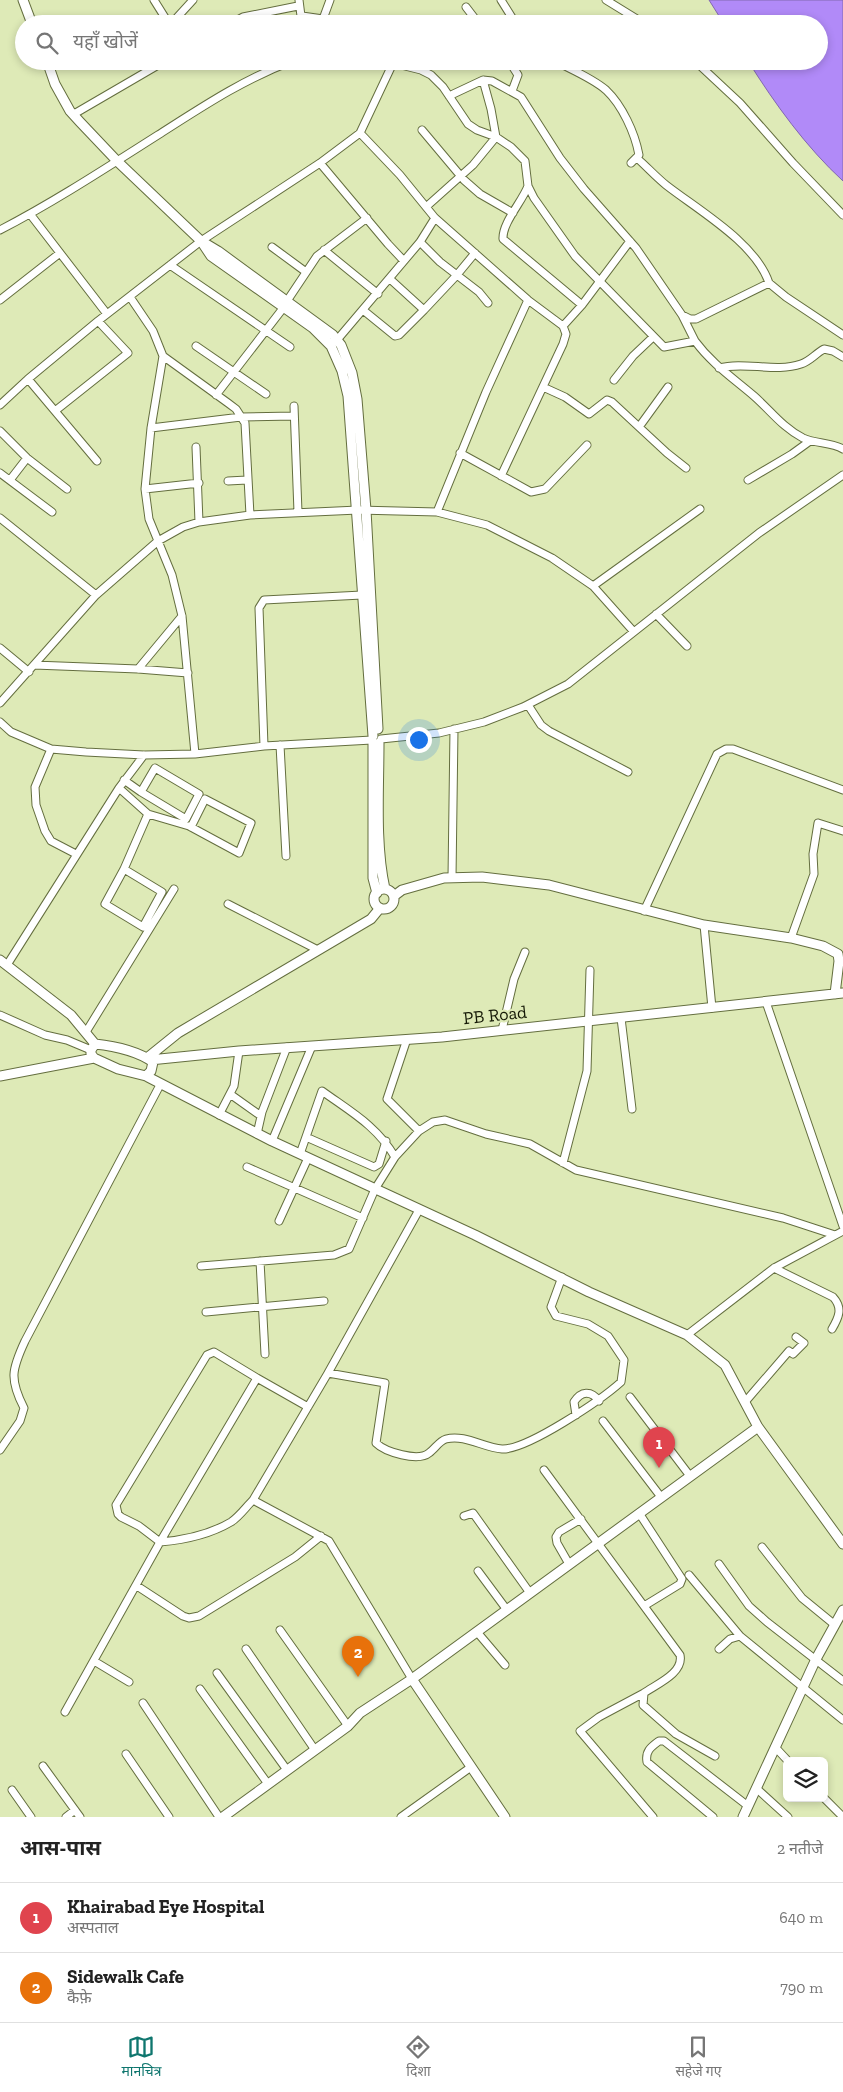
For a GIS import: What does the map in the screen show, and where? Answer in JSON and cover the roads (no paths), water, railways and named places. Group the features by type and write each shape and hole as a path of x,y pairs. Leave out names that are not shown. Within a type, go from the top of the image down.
{"street":[{"path":"23,0 29,15"},
{"path":"155,0 164,15"},
{"path":"179,15 193,0"},
{"path":"324,15 330,0"},
{"path":"501,0 510,15"},
{"path":"606,0 630,15"},
{"path":"251,15 299,3"},
{"path":"466,7 472,15"},
{"path":"50,70 55,84 74,114 117,161 201,241 211,256 333,334 337,340 348,376 348,396 362,510 376,740 373,878 381,891"},
{"path":"74,114 150,70"},
{"path":"0,230 117,161 234,86 271,70"},
{"path":"0,405 28,379 98,321 201,241 320,162 360,132 390,70"},
{"path":"421,70 431,75 443,87 468,124 476,130 496,137 524,161 528,186 542,210 575,256 664,348 695,341"},
{"path":"512,91 518,75 515,70"},
{"path":"571,70 606,90 620,108 639,151 634,161 666,186 706,213 734,238 757,260 769,283 792,301 843,335"},
{"path":"705,70 740,103 793,163 843,214"},
{"path":"426,207 481,157 496,137 483,80"},
{"path":"449,96 483,80 492,81 521,96 560,158 584,189 630,241 682,315 695,341 719,368 791,431 810,441 843,449"},
{"path":"422,130 480,194 513,214"},
{"path":"360,132 400,174 435,218 528,300 563,326 566,334 563,344 501,476"},
{"path":"320,162 404,261"},
{"path":"528,186 504,228 503,239 582,304"},
{"path":"30,214 107,314"},
{"path":"216,395 324,250 367,218"},
{"path":"337,340 378,294 420,242 435,218"},
{"path":"563,326 630,241"},
{"path":"420,242 456,276 479,292 488,303"},
{"path":"272,247 306,272"},
{"path":"324,250 378,294"},
{"path":"0,300 60,253"},
{"path":"363,310 395,336 399,335 456,276 474,253"},
{"path":"170,265 290,348"},
{"path":"390,278 424,310"},
{"path":"682,315 690,319 696,319 769,283"},
{"path":"130,297 153,331 163,356 151,428 145,489 149,519 172,575 182,616 195,754"},
{"path":"437,512 460,453 528,300"},
{"path":"285,304 331,346 348,376"},
{"path":"55,411 128,353 98,321"},
{"path":"614,380 633,356 653,337"},
{"path":"196,346 234,370 266,394"},
{"path":"719,368 728,366 799,365 810,360 824,349 833,351 843,357"},
{"path":"163,356 228,403 245,423 250,515"},
{"path":"28,379 97,461"},
{"path":"543,387 565,397 589,414 608,400 612,402 686,468"},
{"path":"639,427 668,387"},
{"path":"294,406 298,512"},
{"path":"151,428 241,417 294,416"},
{"path":"0,431 28,458 67,489"},
{"path":"748,480 810,441"},
{"path":"460,453 531,492 539,492 545,490 587,445"},
{"path":"196,448 199,483 199,522"},
{"path":"10,480 28,458"},
{"path":"0,473 52,512"},
{"path":"0,722 11,732 51,749 144,754 195,754 264,746 376,740 439,733 484,722 528,705 568,684 760,533 843,475"},
{"path":"228,481 247,480"},
{"path":"145,489 199,483"},
{"path":"593,586 700,509"},
{"path":"362,510 362,595 376,740"},
{"path":"0,703 96,595 158,541 183,527 199,522 250,515 362,510 437,512 486,525 552,558 593,586 634,632"},
{"path":"1,521 96,595"},
{"path":"264,746 260,603 264,600 362,595"},
{"path":"656,614 687,646"},
{"path":"138,669 182,616"},
{"path":"0,648 28,672"},
{"path":"34,665 188,673"},
{"path":"528,705 541,725 549,731 628,772"},
{"path":"452,878 454,729"},
{"path":"280,745 286,856"},
{"path":"51,749 35,787 36,805 45,831 51,841 76,854"},
{"path":"644,911 717,754 726,749 733,749 843,790"},
{"path":"93,1051 86,1032 71,1015 4,963 124,780 144,754"},
{"path":"124,780 141,792 186,819 199,794 154,768 141,792"},
{"path":"119,788 148,814 191,827 238,853 251,823 205,799 191,827"},
{"path":"124,869 162,892 143,927 105,904 124,869 148,814"},
{"path":"791,938 814,874 813,854 818,823 843,832"},
{"path":"380,908 387,908 392,905 394,896 402,890 444,878 482,877 549,885 598,896 644,911 704,925 791,938 823,946 838,954 839,994"},
{"path":"86,1032 174,889"},
{"path":"381,891 390,891 394,896"},
{"path":"380,908 375,901 381,891"},
{"path":"228,904 318,950"},
{"path":"148,1059 178,1034 371,919 380,908"},
{"path":"704,925 712,1008"},
{"path":"502,1030 514,979 526,952"},
{"path":"563,1163 586,1070 590,970"},
{"name":"PB Road","path":"148,1059 407,1039 839,994"},
{"path":"766,1002 843,1226"},
{"path":"0,1015 45,1035 67,1040 93,1051 118,1069 146,1076 257,1134 562,1277 589,1292 687,1336 725,1365 758,1426 843,1544"},
{"path":"622,1018 632,1109"},
{"path":"407,1039 386,1099 419,1131"},
{"path":"272,1141 312,1046"},
{"path":"257,1134 287,1048"},
{"path":"0,1076 93,1051 118,1049 153,1062 153,1066 146,1076"},
{"path":"219,1115 230,1094 238,1069 239,1051"},
{"path":"0,1450 20,1421 24,1408 15,1387 15,1364 25,1341 160,1085"},
{"path":"279,1221 294,1188 304,1156 306,1136 322,1091 376,1130 386,1141 395,1157"},
{"path":"230,1094 262,1116"},
{"path":"200,1266 346,1252 355,1240 375,1189 395,1157 419,1131 434,1122 445,1120 486,1134 530,1144 576,1170 783,1218 835,1235"},
{"path":"306,1136 374,1167 379,1164 386,1141"},
{"path":"247,1167 363,1218"},
{"path":"308,1407 218,1353 214,1352 207,1355 116,1505 118,1514 139,1526 160,1542 183,1540 204,1534 232,1521 253,1500 328,1374 419,1210"},
{"path":"687,1336 774,1268 843,1231"},
{"path":"260,1261 264,1354"},
{"path":"774,1268 834,1297 839,1302 841,1307 840,1315 832,1329"},
{"path":"328,1374 385,1383 376,1443 382,1449 412,1456 422,1456 430,1453 445,1439 460,1438 490,1448 505,1449 522,1444 576,1416 599,1401 621,1382 624,1360 608,1336 588,1324 556,1316 552,1311 550,1307 562,1277"},
{"path":"206,1312 324,1301"},
{"path":"744,1402 789,1351 793,1354 804,1343 796,1337"},
{"path":"65,1712 160,1542 257,1378"},
{"path":"576,1416 574,1402 582,1393 588,1392 596,1396 599,1401"},
{"path":"630,1397 690,1476"},
{"path":"603,1421 661,1497"},
{"path":"223,1817 348,1726 360,1713 412,1679 758,1426"},
{"path":"544,1470 680,1654 679,1668 644,1693 599,1716 580,1730 653,1817"},
{"path":"253,1500 329,1541 412,1679 505,1817"},
{"path":"464,1516 473,1513 530,1593"},
{"path":"639,1513 682,1579 680,1584 644,1606"},
{"path":"569,1564 557,1543 556,1537 559,1532 581,1519"},
{"path":"137,1586 183,1616 189,1618 199,1616 295,1557 321,1536"},
{"path":"762,1547 802,1598 835,1625"},
{"path":"719,1564 749,1606 843,1681"},
{"path":"478,1571 507,1610"},
{"path":"689,1575 740,1636 843,1720"},
{"path":"743,1817 816,1659 843,1610"},
{"path":"280,1630 348,1726"},
{"path":"477,1632 505,1665"},
{"path":"718,1649 730,1639 740,1636"},
{"path":"246,1649 316,1750"},
{"path":"94,1661 129,1682"},
{"path":"217,1673 288,1770"},
{"path":"200,1689 268,1784"},
{"path":"644,1693 644,1704 660,1721 676,1734 715,1756"},
{"path":"142,1704 219,1817"},
{"path":"713,1817 648,1762 646,1756 649,1748 659,1741 664,1741 748,1806"},
{"path":"775,1748 784,1757"},
{"path":"126,1754 169,1817"},
{"path":"43,1766 80,1817"},
{"path":"401,1817 471,1767"},
{"path":"756,1788 788,1817"},
{"path":"12,1790 31,1817"},
{"path":"828,1802 842,1817"},
{"path":"66,1817 76,1810"}],"place":[{"name":"Khairabad Eye Hospital","path":"659,1468"},
{"name":"Sidewalk Cafe","path":"358,1677"}]}
